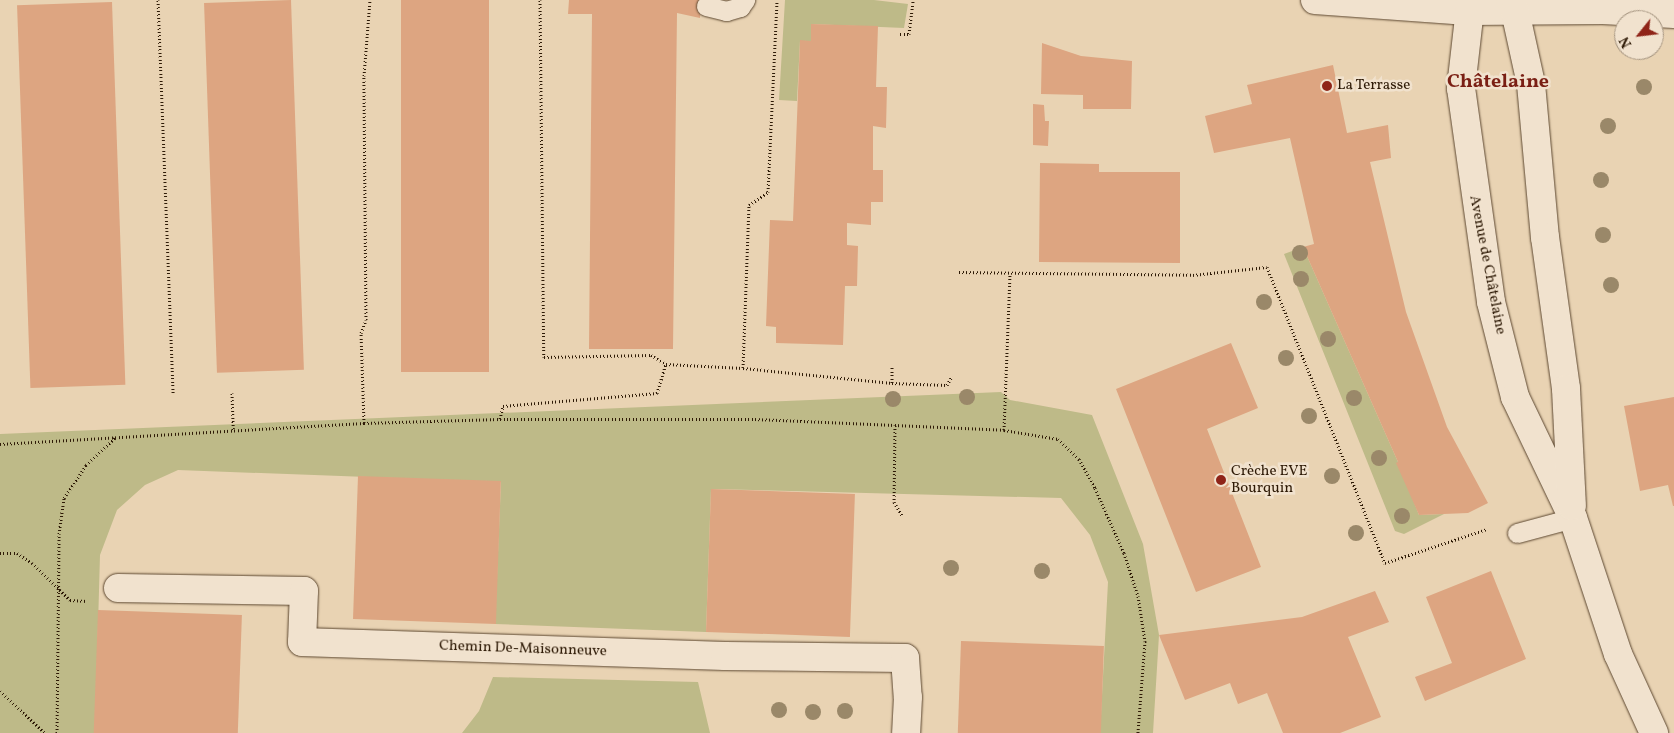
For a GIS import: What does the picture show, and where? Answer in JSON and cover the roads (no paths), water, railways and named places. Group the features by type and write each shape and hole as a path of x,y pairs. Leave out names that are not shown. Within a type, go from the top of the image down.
{"street":[{"path":"1315,0 1512,5 1674,14"},
{"name":"Avenue de Châtelaine","path":"1469,5 1461,88 1491,302 1515,397 1573,518 1618,654 1654,733"},
{"name":"Avenue de Châtelaine","path":"1512,5 1531,84 1545,237 1566,388 1573,518"},
{"name":"Chemin De-Maisonneuve","path":"118,588 304,591 302,642 715,656 905,658 906,733"}],"lane":[{"path":"706,6 726,11 740,7 745,0"},
{"path":"1517,533 1573,518"}],"place":[{"name":"La Terrasse","path":"1327,86"},
{"name":"Crèche EVE Bourquin","path":"1221,480"}],"district":[{"name":"Châtelaine","path":"1498,82"}]}
